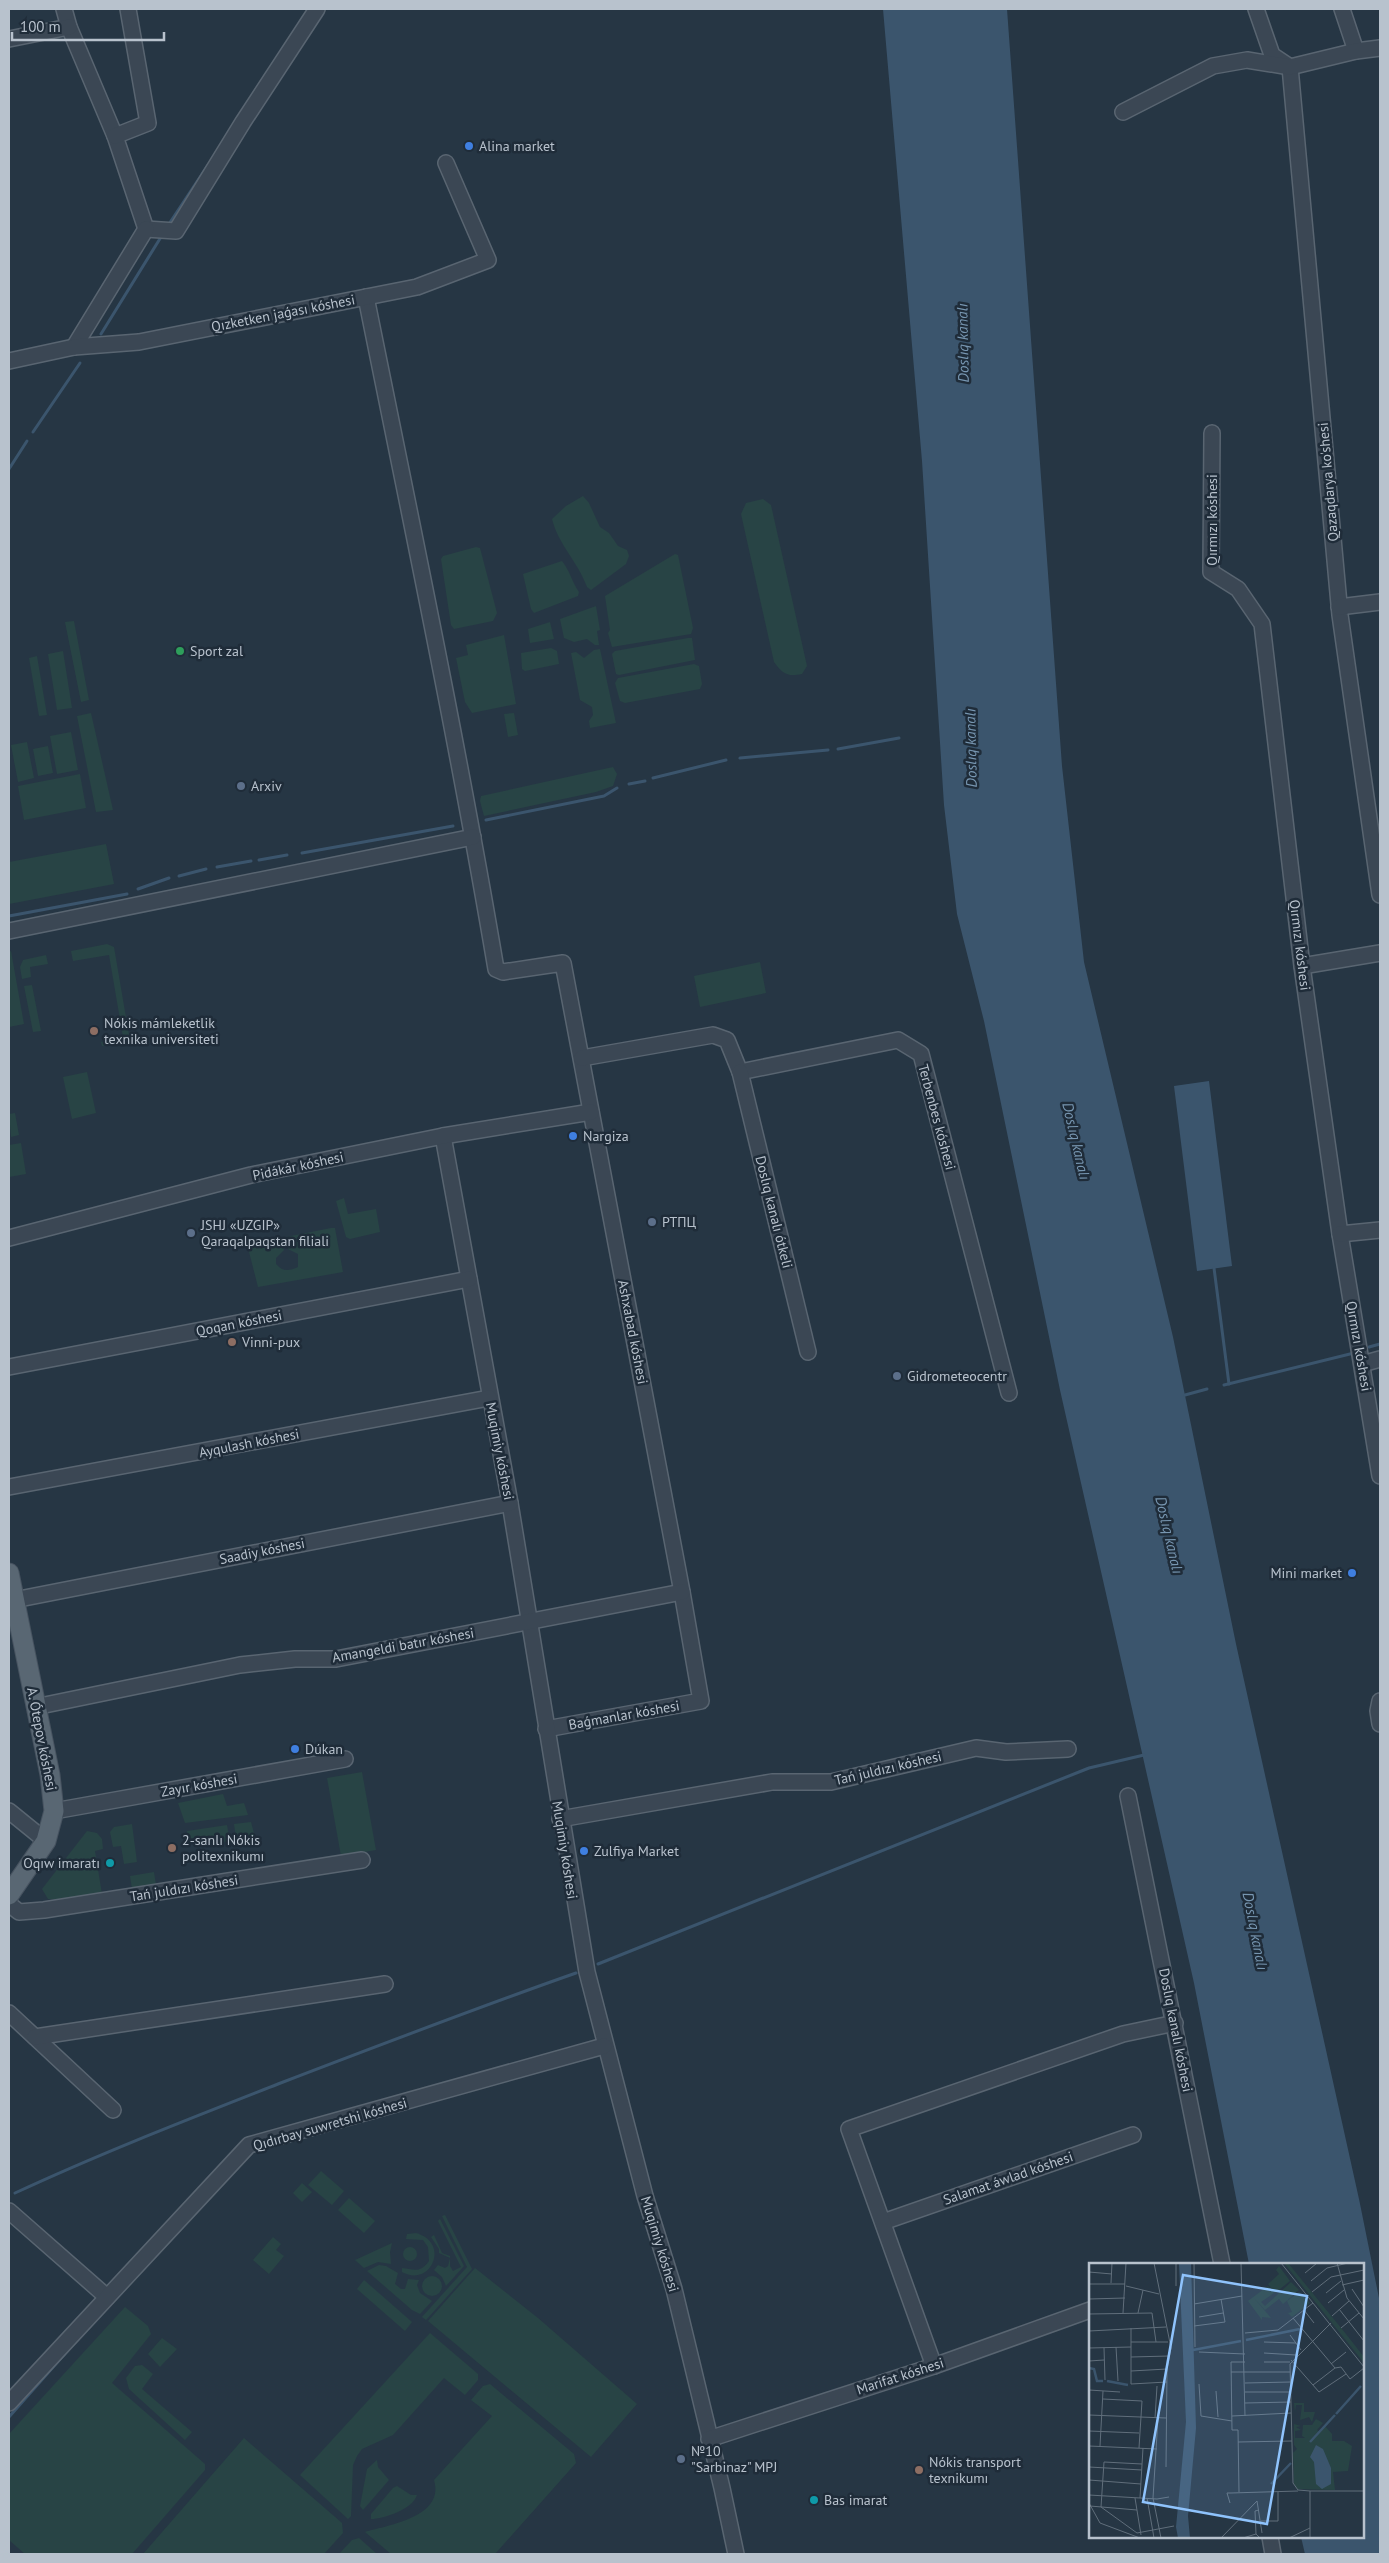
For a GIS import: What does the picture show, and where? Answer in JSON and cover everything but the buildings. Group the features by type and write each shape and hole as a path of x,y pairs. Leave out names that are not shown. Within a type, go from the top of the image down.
{"main road":[{"name":"A. Ótepov kóshesi","path":"9,1573 54,1798 54,1811 46,1841 9,1895"}],"street":[{"path":"64,9 68,27 115,136 146,229 74,347"},
{"path":"115,136 148,123 128,9"},
{"path":"146,229 176,231 243,122 317,9"},
{"path":"1256,9 1272,55 1290,67"},
{"path":"1342,9 1356,51"},
{"path":"9,39 68,27"},
{"path":"1123,112 1213,66 1247,60 1290,67 1356,51 1380,48"},
{"name":"Qazaqdarya ko'shesi","path":"1290,67 1339,607 1380,895"},
{"name":"Qızketken jaǵası kóshesi","path":"9,361 74,347 139,342 417,287 488,260 446,163"},
{"path":"9,931 473,837 404,474 366,297"},
{"name":"Qırmızı kóshesi","path":"1212,433 1211,572 1238,589 1262,624 1302,966 1340,1234 1380,1476"},
{"path":"1339,607 1380,602"},
{"name":"Ashxabad kóshesi","path":"473,837 496,969 503,972 563,963 682,1592 700,1701"},
{"path":"1302,966 1380,953"},
{"path":"582,1058 713,1035 727,1040 740,1072"},
{"name":"Terbenbes kóshesi","path":"740,1072 898,1040 921,1054 1009,1394"},
{"name":"Doslıq kanalı ótkeli","path":"740,1072 808,1352"},
{"name":"Pidákár kóshesi","path":"9,1238 251,1175 443,1136 591,1112"},
{"name":"Muqimiy kóshesi","path":"443,1136 510,1502 577,1925 604,2046 645,2196 674,2289 736,2554"},
{"path":"1340,1234 1380,1230"},
{"name":"Qoqan kóshesi","path":"9,1367 469,1279"},
{"path":"1362,1364 1380,1359"},
{"name":"Ayqulash kóshesi","path":"9,1487 490,1398"},
{"name":"Saadiy kóshesi","path":"14,1600 510,1502"},
{"name":"Amangeldi batır kóshesi","path":"35,1706 240,1665 294,1660 336,1659 530,1623 682,1592"},
{"name":"Baǵmanlar kóshesi","path":"546,1728 700,1701"},
{"path":"1380,1701 1378,1711 1380,1724"},
{"name":"Tań juldızı kóshesi","path":"560,1819 772,1782 831,1782 976,1748 1006,1752 1068,1749"},
{"name":"Zayır kóshesi","path":"54,1811 345,1759"},
{"name":"Doslıq kanalı kóshesi","path":"1128,1796 1175,2023 1220,2263"},
{"path":"9,1811 46,1841"},
{"name":"Tań juldızı kóshesi","path":"9,1904 19,1912 44,1910 362,1860"},
{"path":"35,2037 385,1984"},
{"path":"9,2013 112,2110"},
{"path":"934,2366 850,2129 1123,2034 1175,2023"},
{"name":"Qıdırbay suwretshi kóshesi","path":"9,2403 249,2145 604,2046"},
{"name":"Salamat áwlad kóshesi","path":"883,2222 1133,2135"},
{"path":"9,2211 108,2297"},
{"name":"Marifat kóshesi","path":"709,2439 934,2366 1089,2310"},
{"path":"1270,2538 1274,2554"}],"green space":[{"path":"583,496 589,503 600,527 609,533 618,546 627,550 629,556 626,564 591,590 587,587 579,569 559,537 552,519 566,506"},
{"path":"763,499 771,505 807,666 802,674 786,674 774,662 741,514 746,503"},
{"path":"476,547 480,548 497,613 493,621 454,629 451,625 441,559 443,556"},
{"path":"675,554 678,555 693,628 691,634 612,647 608,633 610,630 605,596"},
{"path":"562,561 579,592 578,596 534,613 531,609 523,574"},
{"path":"596,606 600,630 597,631 599,645 595,645 587,639 574,642 564,638 560,619"},
{"path":"74,621 89,700 81,702 65,622"},
{"path":"550,622 554,639 530,643 528,629"},
{"path":"504,635 516,704 472,713 465,702 456,658 468,655 466,645"},
{"path":"692,638 695,660 619,675 616,674 612,654 615,651"},
{"path":"551,648 557,651 559,664 525,671 522,669 521,653"},
{"path":"600,649 616,723 590,728 589,721 593,715 592,707 580,700 571,653 576,652 584,658 594,650"},
{"path":"63,651 72,708 57,710 48,654"},
{"path":"37,656 47,715 39,716 29,658"},
{"path":"694,664 699,666 702,684 700,689 625,703 620,701 615,683 618,678"},
{"path":"91,713 113,810 96,812 77,716"},
{"path":"514,713 518,735 508,737 504,714"},
{"path":"71,732 78,770 57,774 50,736"},
{"path":"27,742 34,778 18,782 11,745"},
{"path":"48,746 53,773 38,776 33,749"},
{"path":"613,767 617,774 613,786 596,792 484,816 480,801 481,796"},
{"path":"80,774 86,808 24,820 18,786"},
{"path":"106,844 114,884 9,904 9,862"},
{"path":"107,944 114,947 129,1035 126,1042 102,1046 101,1042 123,1037 109,955 73,961 71,951"},
{"path":"11,951 24,1024 9,1027 9,952"},
{"path":"46,955 48,964 30,967 31,977 22,979 20,967 23,960"},
{"path":"760,962 766,993 700,1007 694,976"},
{"path":"32,985 41,1031 33,1032 24,986"},
{"path":"87,1072 96,1113 72,1119 63,1077"},
{"path":"15,1113 19,1135 11,1137 9,1114"},
{"path":"21,1143 26,1174 9,1177 9,1145"},
{"path":"344,1198 348,1214 376,1209 380,1232 350,1239 346,1237 336,1201"},
{"path":"335,1228 343,1272 258,1287 248,1248 255,1246 254,1243 281,1238 284,1250 276,1258 276,1264 284,1270 289,1270 298,1267 298,1254 288,1249 286,1237"},
{"path":"362,1772 376,1850 341,1856 327,1778"},
{"path":"223,1794 227,1806 244,1803 248,1815 185,1823 178,1803"},
{"path":"251,1822 255,1837 236,1839 234,1824"},
{"path":"132,1824 137,1862 124,1864 121,1846 113,1847 110,1832 114,1827"},
{"path":"227,1825 230,1841 206,1845 205,1837 188,1839 187,1831"},
{"path":"87,1831 97,1833 102,1839 103,1849 95,1851 102,1894 62,1900 48,1899 42,1889"},
{"path":"154,1872 156,1885 132,1889 130,1876"},
{"path":"321,2171 344,2191 332,2205 308,2185"},
{"path":"302,2183 312,2192 302,2202 293,2193"},
{"path":"349,2198 375,2221 364,2233 338,2210"},
{"path":"445,2215 472,2269 426,2320 422,2317 467,2267 442,2216"},
{"path":"440,2219 464,2266 446,2286 442,2277 434,2270 438,2265 445,2268 448,2266 450,2258 450,2266 453,2271 461,2267 438,2221"},
{"path":"416,2233 427,2238 433,2246 435,2254 433,2262 428,2269 421,2274 412,2275 402,2272 402,2268 413,2270 423,2268 429,2261 428,2247 423,2240 406,2239 407,2234"},
{"path":"434,2235 442,2253 450,2256 450,2258 439,2253 439,2249 431,2237"},
{"path":"273,2237 281,2244 276,2250 284,2256 269,2274 253,2260"},
{"path":"392,2243 390,2252 391,2264 378,2262 364,2268 355,2260"},
{"path":"407,2247 413,2247 417,2254 413,2261 407,2261 403,2257 403,2251"},
{"path":"379,2265 386,2266 398,2273 395,2284 401,2289 405,2289 408,2279 419,2280 417,2285 420,2293 432,2301 420,2314 412,2310 367,2271"},
{"path":"475,2268 538,2318 637,2404 591,2457 428,2321"},
{"path":"432,2276 439,2279 442,2286 439,2293 432,2296 425,2293 422,2286 425,2279"},
{"path":"364,2280 412,2322 405,2331 357,2289"},
{"path":"125,2307 148,2326 151,2334 112,2383 205,2464 205,2470 132,2554 25,2554 9,2540 9,2434"},
{"path":"430,2333 478,2374 478,2380 465,2395 444,2378 393,2435 362,2449 353,2465 351,2516 348,2519 300,2475"},
{"path":"162,2338 177,2349 160,2367 148,2354"},
{"path":"142,2365 153,2374 142,2389 192,2432 185,2440 129,2389 126,2378 135,2366"},
{"path":"490,2384 574,2454 576,2463 495,2554 391,2554 365,2532 413,2517 431,2503 435,2493 434,2480 492,2416 471,2400 483,2386"},
{"path":"244,2438 342,2523 343,2533 324,2554 143,2554"},
{"path":"377,2460 378,2467 389,2480 363,2510 360,2506 367,2469"},
{"path":"397,2486 411,2495 417,2495 414,2500 404,2509 383,2517 371,2519 371,2514 393,2488"},
{"path":"359,2538 377,2554 339,2554 352,2540"}],"water":[{"name":"Doslıq kanalı","path":"883,9 1007,9 1062,766 1084,962 1173,1337 1236,1644 1359,2199 1380,2303 1380,2554 1305,2554 1301,2538 1364,2538 1364,2263 1249,2263 1194,1983 1060,1390 984,1021 957,914 944,805 922,461"},
{"path":"1209,1081 1232,1266 1197,1271 1174,1086"}],"waterway":[{"path":"169,224 208,165"},
{"path":"101,334 161,237"},
{"path":"33,432 80,363"},
{"path":"9,469 27,441"},
{"path":"838,749 899,738"},
{"path":"740,758 828,750"},
{"path":"653,778 726,760"},
{"path":"629,784 645,781"},
{"path":"486,820 604,796 617,788"},
{"path":"302,853 453,826"},
{"path":"259,860 287,855"},
{"path":"217,867 251,861"},
{"path":"179,876 206,869"},
{"path":"138,889 169,878"},
{"path":"9,916 127,894"},
{"path":"1214,1268 1229,1384"},
{"path":"1369,1347 1380,1344"},
{"path":"1224,1385 1354,1353"},
{"path":"1185,1395 1207,1389"},
{"path":"598,1964 1089,1768 1144,1755"},
{"path":"15,2193 178,2123 464,2013 576,1973"},
{"path":"9,2417 69,2349"}],"place":[{"name":"Alina market","path":"469,146"},
{"name":"Sport zal","path":"180,651"},
{"name":"Arxiv","path":"241,786"},
{"name":"Nókis mámleketlik texnika universiteti","path":"94,1031"},
{"name":"Nargiza","path":"573,1136"},
{"name":"РТПЦ","path":"652,1222"},
{"name":"JSHJ «UZGIP» Qaraqalpaqstan filiali","path":"191,1233"},
{"name":"Vinni-pux","path":"232,1342"},
{"name":"Gidrometeocentr","path":"897,1376"},
{"name":"Mini market","path":"1352,1573"},
{"name":"Dúkan","path":"295,1749"},
{"name":"2-sanlı Nókis politexnikumı","path":"172,1848"},
{"name":"Zulfiya Market","path":"584,1851"},
{"name":"Oqıw imaratı","path":"110,1863"},
{"name":"№10 \"Sarbinaz\" MPJ","path":"681,2459"},
{"name":"Nókis transport texnikumı","path":"919,2470"},
{"name":"Bas imarat","path":"814,2500"}]}
